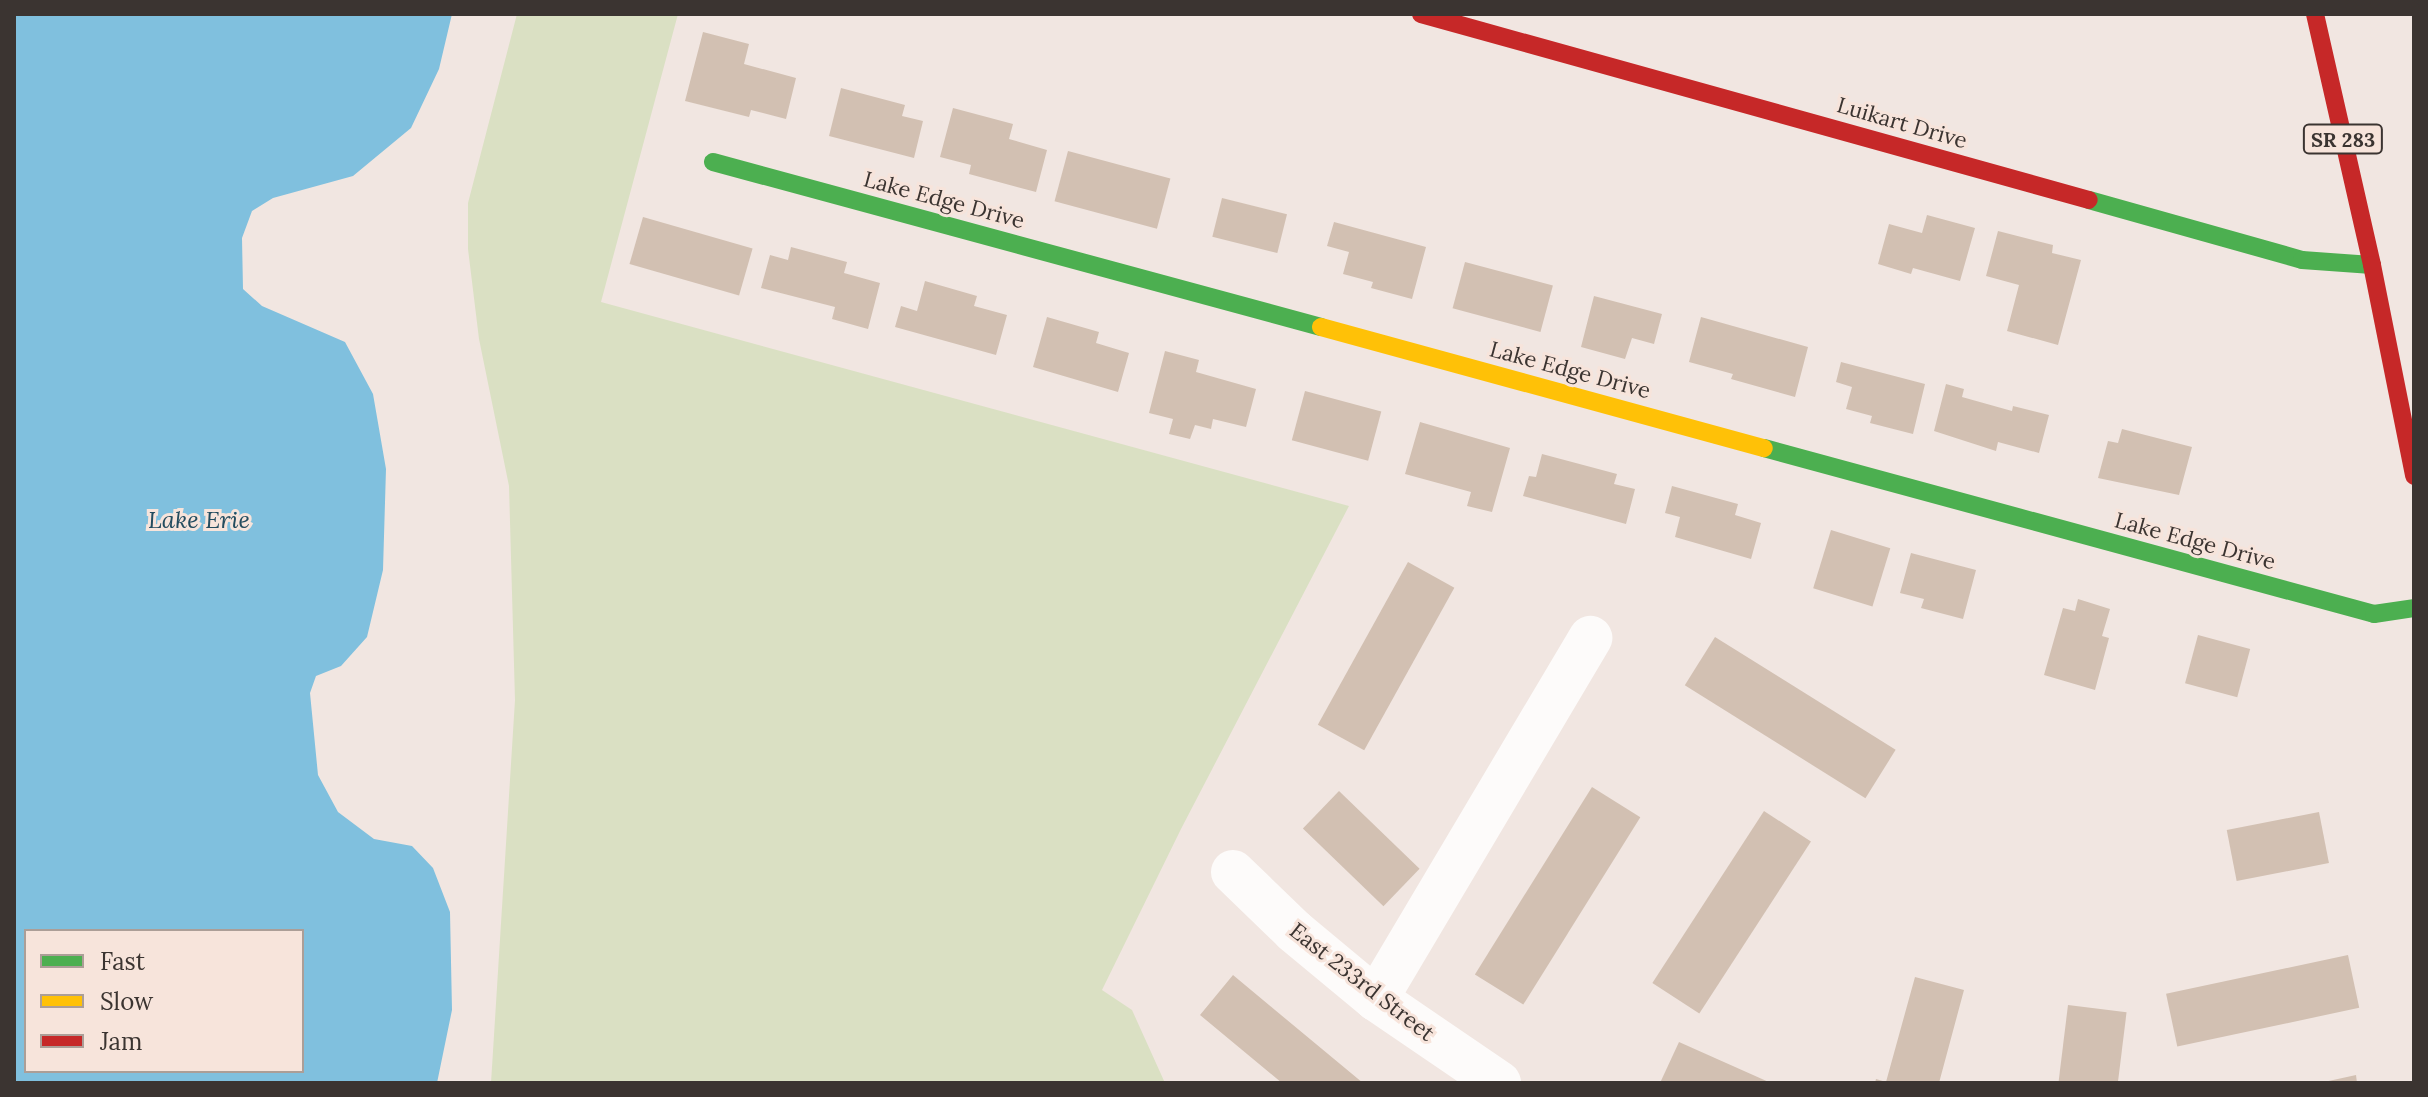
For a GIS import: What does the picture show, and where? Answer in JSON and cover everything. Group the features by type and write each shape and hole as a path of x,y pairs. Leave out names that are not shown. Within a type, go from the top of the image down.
{"street":[{"name":"Luikart Drive","path":"1421,14 2302,260 2372,265"},
{"name":"SR 283","path":"2315,14 2372,265 2414,476"},
{"name":"Lake Edge Drive","path":"713,162 2374,614 2414,608"},
{"path":"1376,999 1590,638"},
{"name":"East 233rd Street","path":"1233,872 1294,931 1376,999 1499,1083"}],"green space":[{"path":"517,14 678,14 601,302 1349,506 1181,829 1102,990 1132,1010 1165,1083 491,1083 515,700 509,486 479,339 468,249 468,203"}],"water":[{"name":"Lake Erie","path":"14,14 452,14 439,69 411,128 353,176 273,198 252,211 242,238 243,289 262,306 345,342 373,394 386,469 383,570 367,637 341,666 316,676 310,693 318,775 338,812 374,839 412,846 433,868 450,912 452,1010 437,1083 14,1083"}],"building":[{"path":"703,32 749,44 744,64 796,78 786,119 751,110 749,117 685,101"},
{"path":"841,88 905,105 902,116 923,121 914,158 829,136"},
{"path":"953,108 1013,124 1009,139 1047,150 1036,192 969,174 971,165 940,157"},
{"path":"1068,151 1170,178 1157,229 1055,201"},
{"path":"1222,198 1287,214 1277,253 1212,237"},
{"path":"1927,215 1975,228 1960,281 1913,268 1911,274 1878,264 1889,224 1922,233"},
{"path":"643,217 753,248 739,296 629,264"},
{"path":"1334,222 1426,247 1412,299 1371,288 1373,282 1343,274 1349,252 1327,246"},
{"path":"1998,231 2053,245 2052,253 2081,260 2058,345 2007,331 2019,285 1986,276"},
{"path":"791,247 847,262 844,273 880,283 868,329 832,319 835,307 761,288 770,255 788,260"},
{"path":"1465,262 1553,286 1540,332 1453,308"},
{"path":"925,281 977,296 974,306 1007,315 996,355 895,327 901,306 917,311"},
{"path":"1594,296 1662,314 1654,344 1632,338 1625,359 1581,347"},
{"path":"1047,317 1099,332 1096,343 1129,353 1118,392 1033,367"},
{"path":"1701,317 1808,347 1795,397 1731,379 1733,374 1689,362"},
{"path":"1165,351 1199,360 1196,372 1256,389 1246,427 1213,419 1211,429 1195,425 1190,439 1169,434 1173,419 1149,413"},
{"path":"1841,362 1925,384 1913,434 1870,423 1872,416 1846,409 1852,387 1836,382"},
{"path":"1946,384 1964,389 1962,397 2012,411 2013,406 2049,415 2039,453 1998,442 1996,451 1934,431"},
{"path":"1305,391 1381,411 1368,461 1292,440"},
{"path":"1420,422 1510,448 1492,512 1467,506 1471,492 1405,474"},
{"path":"2122,429 2192,447 2179,495 2098,478 2108,441 2118,443"},
{"path":"1542,454 1617,474 1614,484 1635,489 1626,524 1523,496 1529,476 1536,477"},
{"path":"1672,486 1738,504 1735,515 1761,523 1751,559 1675,537 1680,517 1665,513"},
{"path":"1831,530 1890,548 1872,606 1813,588"},
{"path":"1911,553 1976,570 1963,619 1921,608 1924,599 1900,593"},
{"path":"1408,562 1454,588 1364,750 1318,725"},
{"path":"2078,599 2110,609 2102,636 2109,638 2095,690 2044,675 2063,608 2075,611"},
{"path":"2198,635 2250,649 2237,697 2185,683"},
{"path":"1715,637 1896,750 1865,798 1685,685"},
{"path":"1592,787 1640,817 1523,1005 1475,974"},
{"path":"1339,791 1420,869 1383,906 1303,828"},
{"path":"1764,811 1811,841 1699,1013 1652,983"},
{"path":"2319,812 2329,863 2237,881 2227,830"},
{"path":"2348,955 2359,1008 2177,1046 2166,994"},
{"path":"1233,975 1363,1083 1282,1083 1200,1015"},
{"path":"1915,977 1964,990 1939,1083 1875,1083 1876,1079 1886,1082"},
{"path":"2068,1005 2127,1012 2118,1083 2058,1082"},
{"path":"1679,1042 1771,1083 1660,1083"},
{"path":"2356,1075 2357,1083 2324,1083 2324,1082"}],"traffic: fast":[{"path":"713,162 1321,327"},
{"path":"2089,200 2302,260 2372,265"},
{"path":"1764,448 2374,614 2414,608"}],"traffic: slow":[{"path":"1321,327 1764,448"}],"traffic: jam":[{"path":"1421,14 2089,200"},
{"path":"2315,14 2372,265 2414,476"}]}
